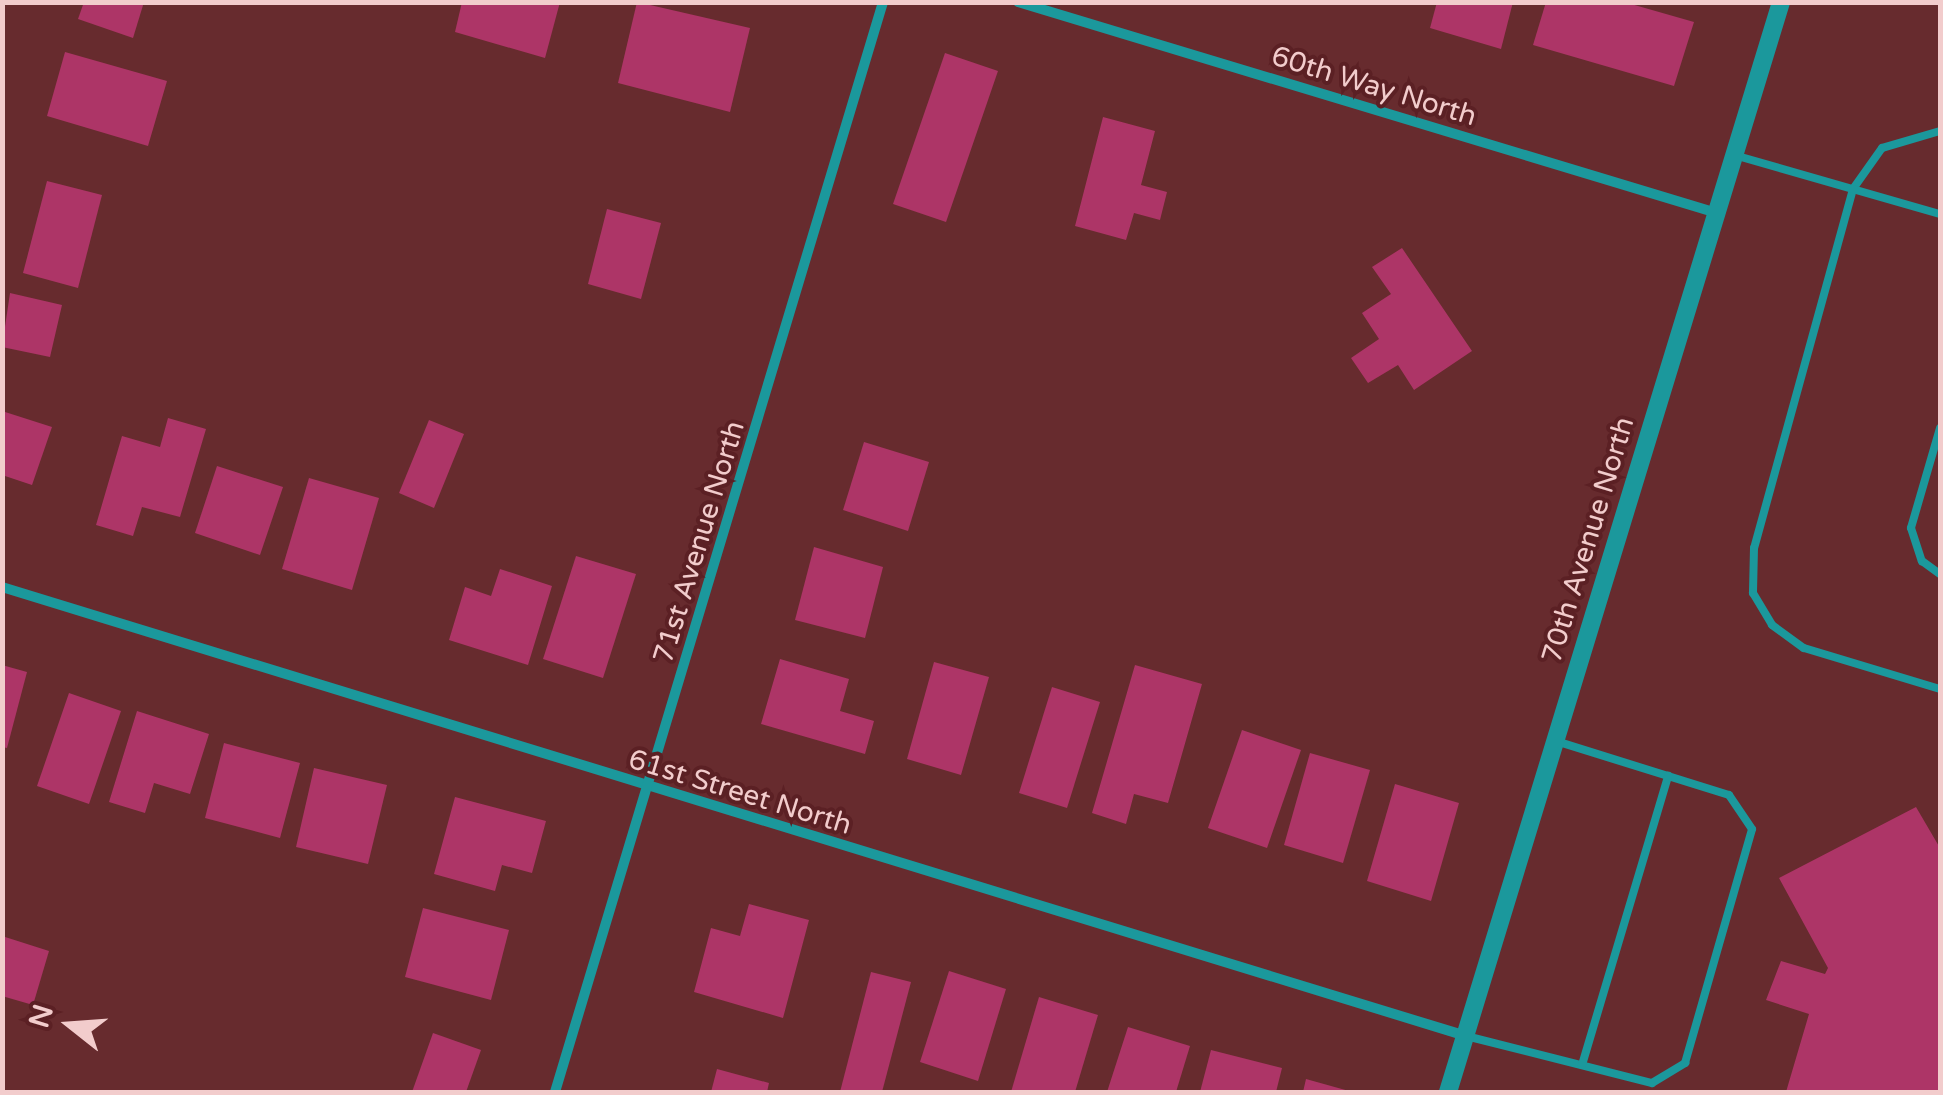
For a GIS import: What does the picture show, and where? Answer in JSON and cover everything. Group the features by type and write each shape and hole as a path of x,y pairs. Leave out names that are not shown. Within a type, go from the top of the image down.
{"street":[{"name":"71st Avenue North","path":"555,1092 883,2"},
{"name":"60th Way North","path":"1018,2 1717,213"},
{"name":"70th Avenue North","path":"1448,1092 1781,2"},
{"name":"61st Street North","path":"2,587 1466,1036"}],"lane":[{"path":"1940,131 1882,148 1853,189 1754,548 1753,593 1772,625 1804,648 1940,689"},
{"path":"1734,155 1940,214"},
{"path":"1940,428 1911,528 1922,561 1940,574"},
{"path":"1466,1036 1652,1083 1685,1063 1752,829 1728,796 1556,741"},
{"path":"1582,1065 1668,776"}],"building":[{"path":"84,2 144,2 133,38 78,19"},
{"path":"462,2 560,2 545,58 455,32"},
{"path":"637,2 750,28 730,112 618,83"},
{"path":"1437,2 1513,2 1501,49 1430,28"},
{"path":"1546,2 1624,2 1694,22 1674,86 1533,45"},
{"path":"65,52 167,81 148,146 47,116"},
{"path":"945,53 998,71 946,222 893,204"},
{"path":"1103,117 1155,131 1141,185 1167,192 1160,220 1134,213 1126,240 1075,226"},
{"path":"47,181 102,195 78,288 23,273"},
{"path":"607,209 661,223 641,299 588,284"},
{"path":"1402,248 1472,351 1414,390 1398,365 1368,383 1351,358 1379,339 1362,313 1391,294 1372,267"},
{"path":"10,293 62,305 50,357 2,347"},
{"path":"2,411 52,427 32,485 2,475"},
{"path":"168,418 206,429 180,517 142,507 133,536 96,525 122,436 160,447"},
{"path":"429,420 464,434 434,508 399,493"},
{"path":"864,442 929,462 908,531 843,510"},
{"path":"217,466 283,487 260,555 195,533"},
{"path":"309,478 379,498 352,590 282,569"},
{"path":"814,547 883,567 865,638 795,620"},
{"path":"576,556 636,574 603,678 543,659"},
{"path":"500,569 552,586 528,665 449,640 465,587 491,596"},
{"path":"780,659 849,679 840,711 874,721 865,754 761,724"},
{"path":"934,662 989,677 961,775 907,759"},
{"path":"2,665 27,672 7,748 2,747"},
{"path":"1135,665 1202,684 1168,803 1134,794 1126,824 1092,813"},
{"path":"1052,687 1100,702 1067,808 1019,793"},
{"path":"69,693 121,711 89,804 37,786"},
{"path":"137,711 209,734 190,794 154,783 145,813 109,802"},
{"path":"1242,730 1301,750 1267,848 1208,828"},
{"path":"224,743 300,763 280,838 205,818"},
{"path":"1310,753 1370,770 1343,863 1284,845"},
{"path":"314,768 387,785 368,864 296,847"},
{"path":"1395,784 1459,803 1431,901 1367,881"},
{"path":"455,797 546,821 532,873 502,865 495,891 434,874"},
{"path":"1916,807 1940,848 1940,1092 1786,1092 1809,1014 1766,1000 1781,961 1825,974 1828,968 1779,878"},
{"path":"749,904 809,920 783,1018 694,992 711,928 740,936"},
{"path":"423,908 509,930 491,1000 405,977"},
{"path":"2,936 49,951 33,1005 2,996"},
{"path":"949,971 1006,989 978,1081 920,1062"},
{"path":"871,972 911,982 882,1092 840,1092"},
{"path":"1039,997 1098,1015 1075,1092 1011,1092"},
{"path":"1128,1027 1190,1046 1176,1092 1107,1092"},
{"path":"433,1033 481,1050 466,1092 412,1092"},
{"path":"1211,1050 1282,1068 1276,1092 1200,1092"},
{"path":"717,1069 769,1083 767,1092 711,1092"},
{"path":"1306,1079 1349,1091 1349,1092 1303,1092"}]}
